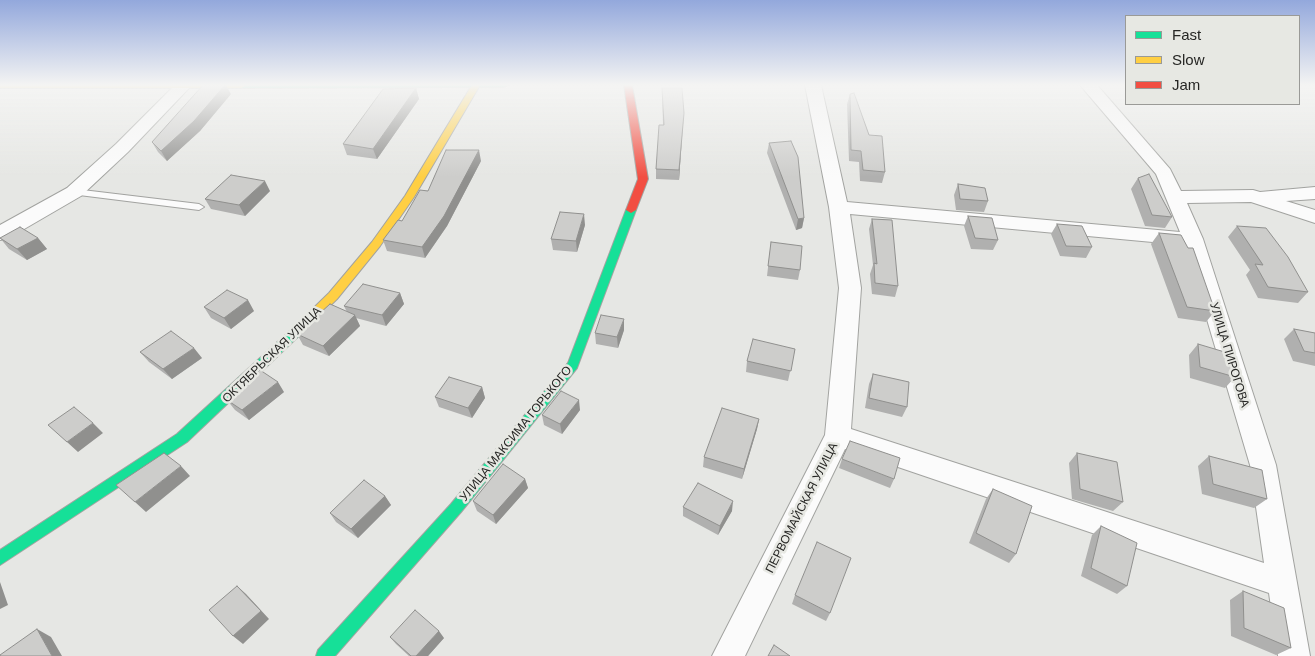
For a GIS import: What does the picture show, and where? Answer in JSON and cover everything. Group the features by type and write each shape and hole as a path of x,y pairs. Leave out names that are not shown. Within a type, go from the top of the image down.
{"street":[{"path":"0,234 74,192 154,116"},
{"name":"ОКТЯБРЬСКАЯ УЛИЦА","path":"0,558 182,438 333,296 376,244 409,197 458,116"},
{"name":"УЛИЦА МАКСИМА ГОРЬКОГО","path":"324,656 456,508 573,365 643,180 633,116"},
{"name":"ПЕРВОМАЙСКАЯ УЛИЦА","path":"728,656 838,436 850,288 839,207 820,116"},
{"name":"УЛИЦА ПИРОГОВА","path":"1114,116 1164,173 1193,239 1262,465 1294,656"},
{"path":"1173,197 1315,193"},
{"path":"1253,196 1315,217"},
{"path":"839,207 1193,239"},
{"path":"838,436 1282,583"}],"lane":[{"path":"74,192 199,207"}],"building":[{"path":"176,116 199,116 161,151 152,142"},
{"path":"364,116 397,116 373,149 343,144"},
{"path":"663,116 684,116 679,170 656,169 659,125 664,125"},
{"path":"850,116 862,116 869,135 882,136 885,172 863,170 861,151 851,150"},
{"path":"791,141 798,157 804,218 798,219 769,143"},
{"path":"446,150 479,150 444,216 422,247 383,240 398,220 402,221 420,190 428,191"},
{"path":"1149,174 1172,217 1152,215 1138,178"},
{"path":"231,175 265,181 239,205 205,199"},
{"path":"958,184 985,188 988,201 960,199"},
{"path":"560,212 584,214 576,241 551,239"},
{"path":"968,216 992,218 998,240 975,238"},
{"path":"872,219 892,220 898,286 875,283 874,263 877,264"},
{"path":"1057,224 1082,226 1092,247 1066,246"},
{"path":"1237,226 1266,228 1288,257 1308,292 1268,287 1255,264 1263,265"},
{"path":"20,227 38,238 17,249 0,238"},
{"path":"1159,233 1181,235 1188,248 1193,248 1215,311 1187,307"},
{"path":"771,242 802,246 800,270 768,266"},
{"path":"363,284 400,293 382,315 344,306"},
{"path":"227,290 248,300 224,318 204,307"},
{"path":"330,304 355,315 323,346 297,334"},
{"path":"601,315 624,319 617,337 595,333"},
{"path":"1294,329 1315,333 1315,353 1304,351"},
{"path":"171,331 194,348 163,369 140,352"},
{"path":"753,339 795,349 791,371 747,361"},
{"path":"1198,344 1228,353 1235,377 1200,367"},
{"path":"260,370 278,382 242,410 227,400"},
{"path":"873,374 909,382 907,407 869,398"},
{"path":"449,377 482,387 468,408 435,397"},
{"path":"561,391 579,400 560,424 542,415"},
{"path":"74,407 93,423 67,442 48,425"},
{"path":"722,408 759,419 744,469 704,457"},
{"path":"850,441 900,458 894,479 842,459"},
{"path":"164,453 181,466 135,502 116,485"},
{"path":"1077,453 1117,462 1123,502 1080,489"},
{"path":"1209,456 1262,470 1267,499 1213,484"},
{"path":"503,464 525,479 493,515 473,501"},
{"path":"364,480 385,496 351,529 330,513"},
{"path":"698,483 733,501 720,526 683,507"},
{"path":"993,489 1032,506 1016,554 976,533"},
{"path":"1101,526 1137,543 1127,586 1091,568"},
{"path":"817,542 851,558 830,613 795,595"},
{"path":"237,586 261,611 233,636 209,610"},
{"path":"1243,591 1284,608 1291,648 1244,628"},
{"path":"415,610 439,631 416,656 411,656 390,637"},
{"path":"37,629 52,656 0,656 0,655"},
{"path":"774,645 790,656 768,656"}],"traffic: fast":[{"path":"324,656 456,508 573,365 631,210"},
{"path":"0,558 182,438 299,329"}],"traffic: slow":[{"path":"299,329 333,296 376,244 409,197 458,116"}],"traffic: jam":[{"path":"631,210 643,179 633,116"}]}
